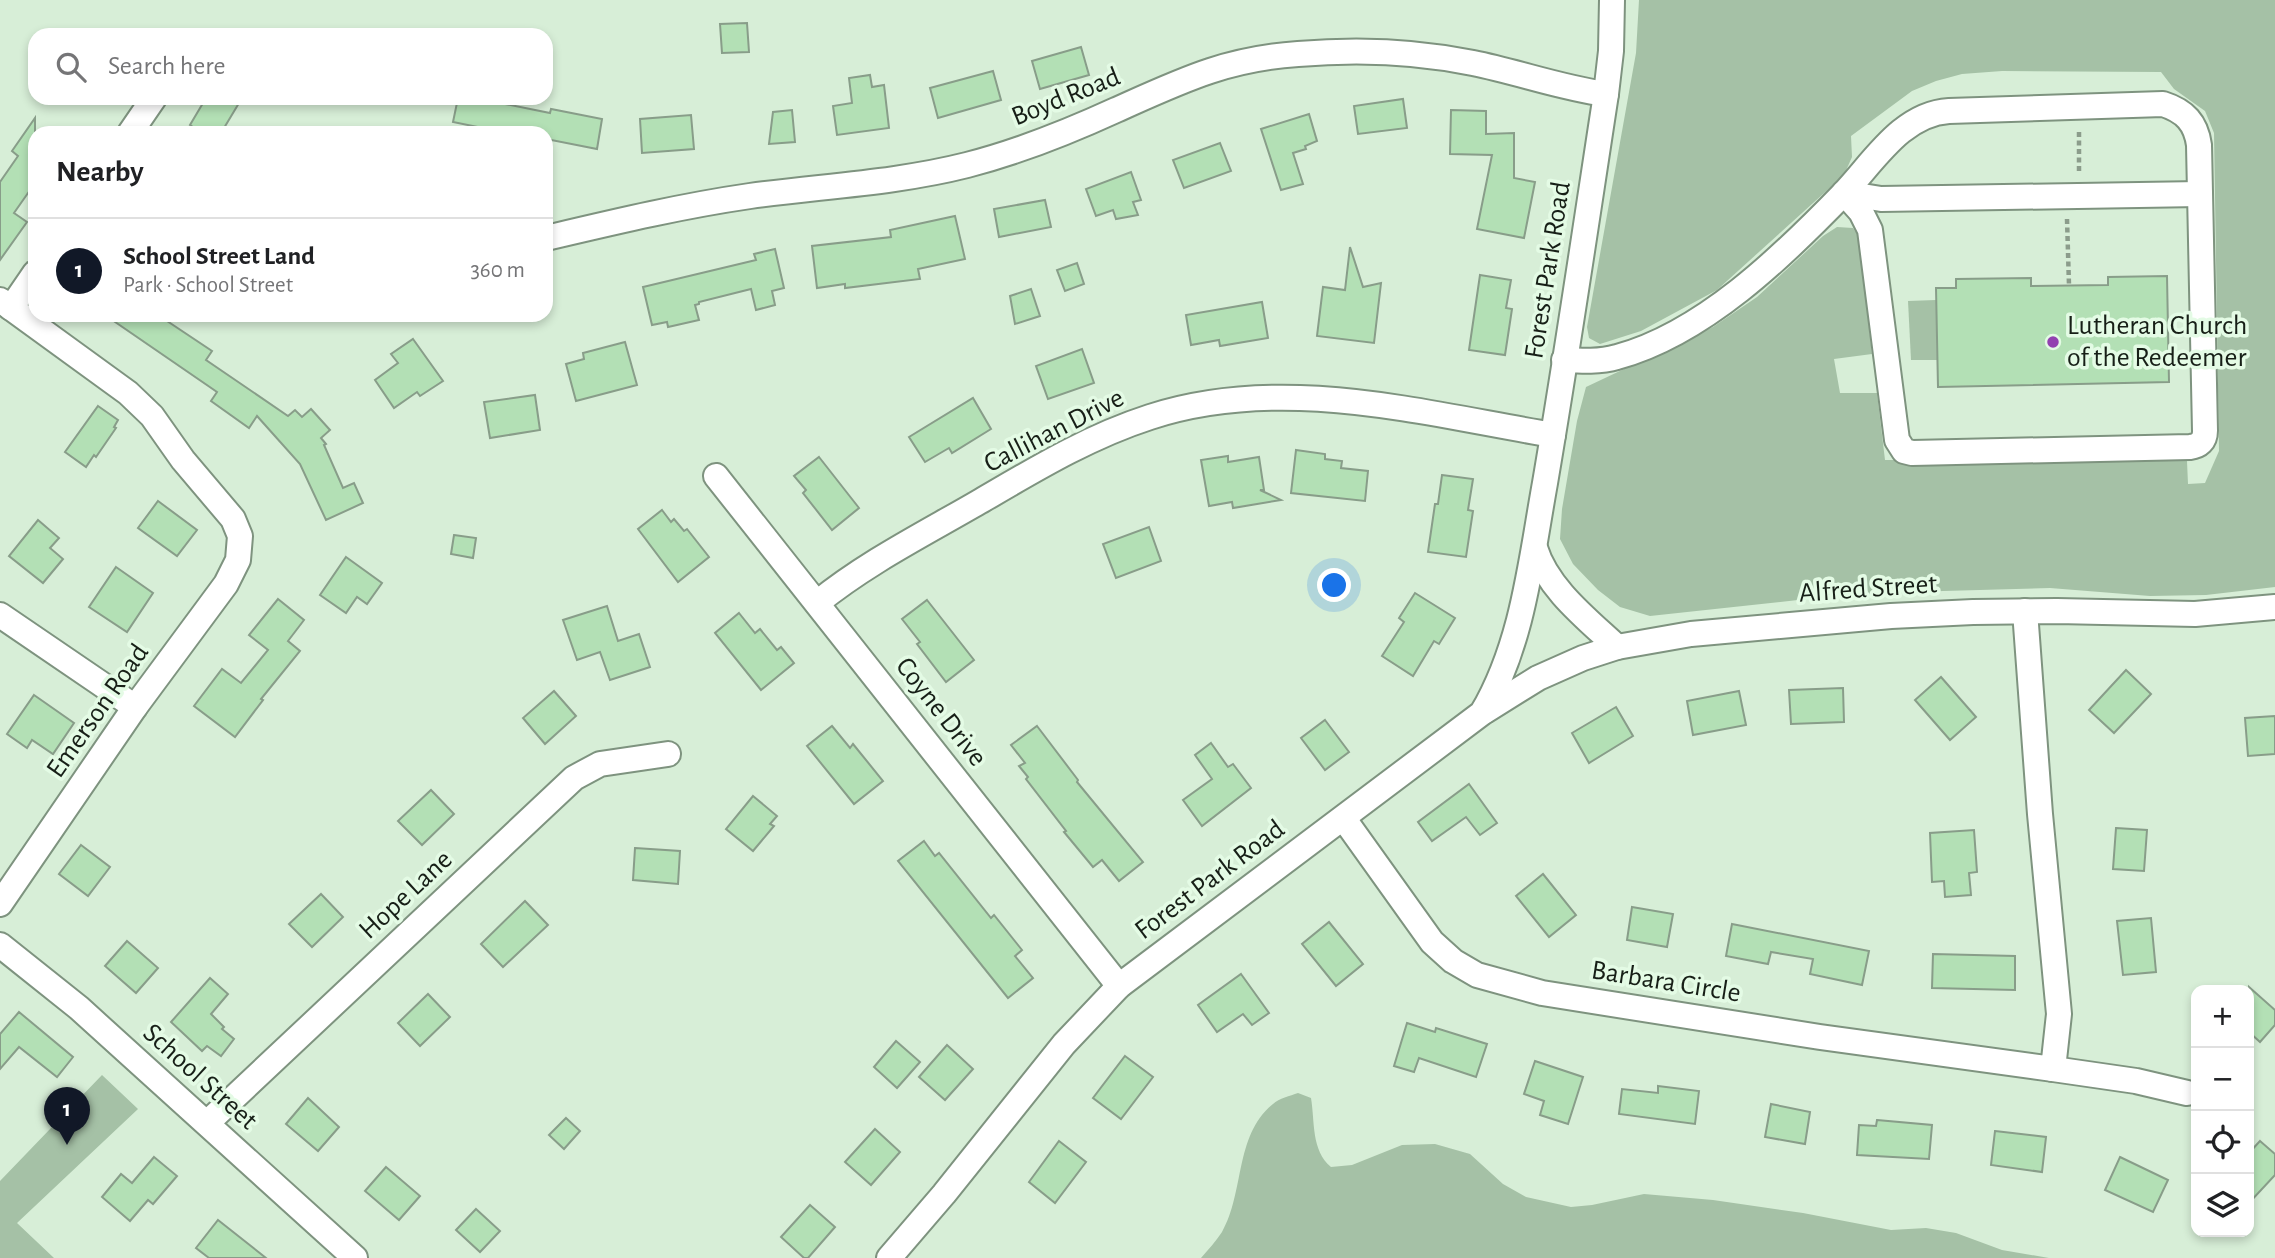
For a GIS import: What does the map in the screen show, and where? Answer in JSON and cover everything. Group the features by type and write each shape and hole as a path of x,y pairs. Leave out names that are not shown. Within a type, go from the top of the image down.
{"street":[{"name":"Forest Park Road","path":"889,1258 1064,1044 1119,986 1482,713 1498,685 1511,650 1535,548 1606,94 1611,51 1612,0"},
{"name":"Boyd Road","path":"553,236 691,205 892,179 965,165 1048,139 1194,75 1227,65 1272,57 1349,52 1427,56 1471,63 1565,87 1606,94"},
{"path":"1564,360 1599,361 1618,357 1660,340 1734,296 1844,193 1906,128 1926,115 1949,111 2155,104 2179,110 2191,122 2198,137 2205,431 2203,440 2190,447 1910,453 1902,449 1897,440 1870,230 1861,212 1844,193"},
{"path":"135,126 149,105"},
{"path":"1844,193 1881,199 2200,194"},
{"path":"6,304 28,280"},
{"name":"Emerson Road","path":"6,304 28,320"},
{"name":"Emerson Road","path":"0,904 135,707 226,584 235,567 240,536 233,519 183,460 145,408 30,322"},
{"name":"Callihan Drive","path":"817,603 854,576 1053,460 1112,431 1174,411 1257,398 1324,398 1553,435"},
{"name":"Coyne Drive","path":"716,476 1119,986"},
{"path":"1535,548 1541,563 1566,597 1617,647"},
{"name":"Alfred Street","path":"1482,713 1558,668 1617,647 1680,635 1891,616 2025,611 2195,614 2275,607"},
{"path":"2025,611 2040,814 2059,1014 2053,1069"},
{"path":"0,615 135,707"},
{"name":"Hope Lane","path":"207,1123 575,778 600,764 668,754"},
{"name":"Barbara Circle","path":"1344,818 1433,942 1453,961 1477,975 1542,993 1820,1037 2053,1069 2187,1093"},
{"name":"School Street","path":"0,945 79,1008 355,1258"}],"path":[{"path":"2068,285 2078,106"}],"green space":[{"path":"1639,0 2275,0 2275,587 2206,595 2150,596 2050,588 1943,591 1798,600 1650,616 1620,607 1598,590 1573,564 1560,539 1562,509 1577,421 1586,387 1713,327 1757,297 1823,236 1837,227 1853,228 1859,237 1872,354 1834,359 1840,393 1877,393 1885,460 2187,461 2188,484 2205,483 2219,451 2214,133 2205,111 2174,89 2161,72 2002,71 1962,74 1912,91 1851,136 1852,157 1844,175 1717,290 1641,331 1600,344 1589,338 1587,327 1636,53"},
{"path":"1936,300 1937,360 1911,360 1908,301"},
{"path":"102,1075 138,1109 17,1223 54,1258 0,1258 0,1181"},
{"path":"1298,1093 1311,1098 1317,1144 1331,1167 1352,1165 1402,1145 1435,1144 1470,1154 1503,1184 1526,1197 1571,1207 1644,1194 1713,1200 1803,1213 1891,1230 1926,1228 1956,1233 2002,1250 2049,1258 1201,1258 1222,1232 1229,1216 1252,1132 1273,1104"}],"building":[{"path":"747,23 749,52 722,53 720,24"},
{"path":"1081,47 1089,75 1040,89 1032,61"},
{"path":"993,71 1001,100 938,118 930,88"},
{"path":"870,75 872,87 884,85 889,128 837,135 833,106 852,103 849,78"},
{"path":"1403,99 1407,128 1358,134 1354,106"},
{"path":"202,105 238,105 225,126 190,125"},
{"path":"457,105 510,105 550,113 551,109 602,119 597,149 553,140 553,126 473,126 453,122"},
{"path":"792,110 795,142 769,144 773,112"},
{"path":"1451,110 1486,111 1486,134 1514,133 1514,178 1535,182 1524,238 1477,229 1492,155 1450,154"},
{"path":"1309,114 1317,141 1305,146 1306,149 1293,153 1303,184 1281,190 1261,129"},
{"path":"691,115 694,149 642,153 640,119"},
{"path":"28,128 28,193 14,213 27,222 0,260 0,182 18,156 12,151"},
{"path":"1220,143 1231,171 1184,188 1173,160"},
{"path":"1131,172 1141,200 1133,202 1138,215 1116,219 1113,210 1096,216 1086,189"},
{"path":"1045,200 1051,227 999,237 994,209"},
{"path":"955,216 965,259 918,269 920,279 845,288 845,284 817,288 812,246 891,237 890,230"},
{"path":"1350,247 1363,287 1381,283 1374,343 1317,336 1323,287 1345,290"},
{"path":"775,249 784,288 772,291 775,305 756,310 751,289 699,302 695,305 699,320 668,327 667,322 652,325 643,287 756,260 754,254"},
{"path":"1077,263 1084,284 1065,291 1057,270"},
{"path":"1480,275 1511,280 1506,308 1512,309 1505,355 1469,350"},
{"name":"Lutheran Church of the Redeemer","path":"2167,276 2169,382 1938,387 1936,288 1956,288 1956,279 2031,278 2031,286 2108,285 2108,277"},
{"path":"1031,289 1040,316 1015,324 1010,296"},
{"path":"1262,302 1268,338 1220,346 1219,340 1191,345 1186,315"},
{"path":"115,322 168,322 212,351 206,360 288,416 295,410 302,417 311,409 330,430 321,438 326,444 324,445 343,488 354,483 363,503 326,520 300,464 257,416 249,428 211,401 217,392"},
{"path":"413,339 443,381 420,396 417,392 394,408 375,380 398,363 391,354"},
{"path":"625,342 637,385 576,401 566,364 584,359 583,353"},
{"path":"1082,349 1094,383 1048,399 1036,366"},
{"path":"535,395 540,430 490,438 484,402"},
{"path":"973,398 991,429 952,453 949,448 925,462 909,437"},
{"path":"98,406 118,420 114,427 116,428 86,467 65,452"},
{"path":"1296,450 1325,454 1325,459 1342,461 1341,468 1368,471 1365,501 1291,493"},
{"path":"1228,456 1228,462 1259,457 1264,490 1260,490 1281,500 1233,508 1232,502 1209,506 1201,460"},
{"path":"819,457 859,508 832,530 803,493 806,490 794,476"},
{"path":"1442,475 1473,479 1468,510 1473,511 1466,557 1428,552"},
{"path":"158,501 197,530 177,556 138,528"},
{"path":"662,510 671,522 674,519 684,531 687,529 709,557 678,582 638,529"},
{"path":"38,520 59,538 50,548 63,559 43,583 9,556"},
{"path":"1149,527 1161,561 1116,578 1103,544"},
{"path":"454,535 476,538 473,558 451,554"},
{"path":"346,557 382,583 367,604 357,597 346,613 320,595"},
{"path":"116,567 153,593 127,632 89,607"},
{"path":"1415,593 1455,618 1439,644 1434,641 1413,676 1382,656 1404,622 1399,618"},
{"path":"278,599 304,620 288,641 300,651 261,699 263,700 235,737 194,706 222,669 241,683 268,650 249,635"},
{"path":"927,600 974,660 946,682 902,619"},
{"path":"607,606 618,641 639,634 650,667 610,680 600,652 577,660 563,620"},
{"path":"739,613 755,633 760,629 777,650 781,647 794,663 761,690 715,633"},
{"path":"2126,670 2151,694 2114,733 2089,710"},
{"path":"1941,677 1976,717 1950,740 1915,700"},
{"path":"1843,688 1844,722 1791,724 1789,690"},
{"path":"554,691 576,716 545,744 523,718"},
{"path":"1739,691 1746,725 1693,735 1687,701"},
{"path":"34,695 74,723 53,754 32,740 27,748 7,734"},
{"path":"1616,707 1633,736 1589,763 1572,733"},
{"path":"2275,716 2275,754 2248,756 2245,718"},
{"path":"1325,720 1349,752 1325,770 1301,738"},
{"path":"832,726 850,748 853,744 883,781 854,804 807,746"},
{"path":"1037,726 1077,782 1143,862 1119,881 1102,860 1093,867 1064,832 1066,831 1019,766 1025,763 1011,745"},
{"path":"1211,743 1228,767 1233,764 1251,788 1202,826 1183,800 1212,779 1195,755"},
{"path":"1469,784 1497,823 1480,835 1466,817 1432,841 1418,822"},
{"path":"431,790 454,814 422,845 398,821"},
{"path":"753,796 777,816 770,824 774,826 753,851 726,829"},
{"path":"2116,828 2147,830 2144,871 2113,869"},
{"path":"1974,830 1977,872 1969,873 1971,895 1945,897 1944,881 1932,882 1930,833"},
{"path":"924,841 935,856 939,853 991,918 994,915 1022,950 1015,956 1033,978 1008,998 898,861"},
{"path":"81,845 110,867 88,896 59,874"},
{"path":"635,848 680,851 678,884 633,880"},
{"path":"1543,874 1576,915 1549,937 1516,896"},
{"path":"321,894 343,917 312,947 289,924"},
{"path":"525,901 548,925 503,967 481,944"},
{"path":"1632,907 1673,914 1667,947 1627,940"},
{"path":"2151,918 2156,972 2123,975 2117,921"},
{"path":"1329,922 1363,964 1336,986 1302,944"},
{"path":"1732,924 1869,951 1862,985 1810,974 1813,959 1771,952 1768,964 1726,956"},
{"path":"127,941 158,968 136,993 105,966"},
{"path":"1933,954 2015,956 2015,990 1932,988"},
{"path":"1241,974 1269,1013 1252,1025 1243,1014 1217,1032 1198,1005"},
{"path":"210,978 228,994 211,1014 234,1039 221,1056 207,1046 202,1051 171,1022"},
{"path":"2254,991 2275,1010 2275,1025 2260,1042 2254,1037"},
{"path":"428,994 450,1017 420,1046 398,1023"},
{"path":"19,1012 73,1057 57,1077 19,1047 0,1069 0,1034"},
{"path":"1407,1023 1435,1032 1436,1028 1487,1044 1476,1077 1419,1058 1414,1072 1394,1066"},
{"path":"896,1041 920,1062 897,1088 874,1067"},
{"path":"947,1045 973,1069 945,1100 919,1077"},
{"path":"1125,1056 1153,1077 1121,1119 1093,1098"},
{"path":"1535,1061 1583,1077 1568,1124 1540,1115 1544,1101 1524,1094"},
{"path":"1658,1086 1699,1091 1695,1124 1619,1114 1622,1089 1658,1093"},
{"path":"308,1098 339,1127 318,1151 286,1124"},
{"path":"1771,1104 1810,1112 1805,1144 1765,1137"},
{"path":"566,1118 580,1131 564,1149 549,1135"},
{"path":"1877,1120 1932,1125 1929,1159 1857,1155 1859,1125 1876,1126"},
{"path":"875,1129 900,1152 871,1185 845,1162"},
{"path":"1995,1131 2046,1137 2042,1172 1991,1165"},
{"path":"1059,1141 1086,1162 1055,1203 1029,1182"},
{"path":"2260,1141 2275,1154 2275,1175 2254,1198 2254,1174 2254,1148"},
{"path":"154,1157 177,1176 153,1204 148,1200 130,1221 102,1197 121,1174 132,1183"},
{"path":"2120,1157 2168,1180 2153,1212 2105,1190"},
{"path":"386,1167 420,1196 399,1220 365,1191"},
{"path":"810,1205 835,1227 808,1258 804,1258 781,1237"},
{"path":"476,1209 500,1231 480,1252 456,1230"},
{"path":"218,1220 266,1258 209,1258 196,1248"}],"place":[{"name":"Lutheran Church of the Redeemer","path":"2053,342"},
{"name":"School Street Land","path":"67,1145"}]}
